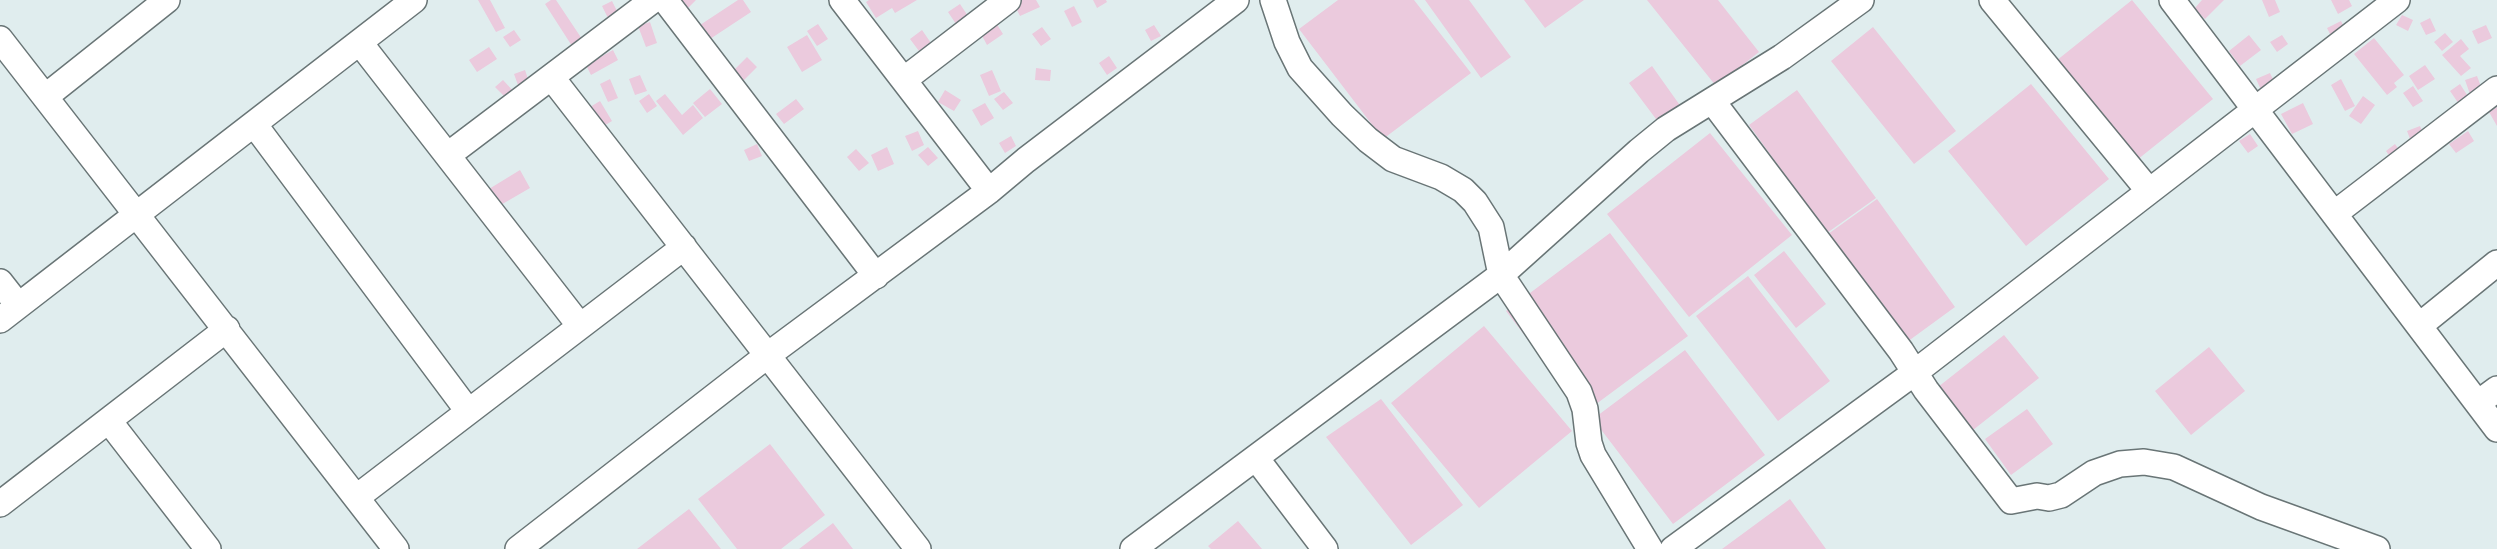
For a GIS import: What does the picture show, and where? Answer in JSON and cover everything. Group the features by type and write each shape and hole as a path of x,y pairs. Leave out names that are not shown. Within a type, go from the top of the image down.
{"street":[{"path":"0,282 9,312 414,0"},
{"path":"448,155 653,0"},
{"path":"665,0 876,276"},
{"path":"842,0 989,191"},
{"path":"905,80 1008,0"},
{"path":"518,549 768,355 989,191 1034,154 1236,0"},
{"path":"1273,0 1288,42 1300,68 1342,115 1368,140 1393,158 1441,177 1463,190 1475,202 1492,228 1501,275 1579,392 1585,409 1592,455 1650,549"},
{"path":"1132,549 1501,275 1666,129 1713,102 1782,57 1861,0"},
{"path":"1992,0 2149,191"},
{"path":"1685,545 1914,373 2396,0"},
{"path":"2175,1 2419,326 2488,396 2497,429"},
{"path":"45,98 157,3"},
{"path":"0,38 396,549"},
{"path":"360,43 580,326"},
{"path":"552,78 918,549"},
{"path":"2334,214 2497,89"},
{"path":"1713,102 2011,501 2037,496 2049,498 2061,495 2094,473 2120,464 2144,462 2174,467 2261,507 2376,549"},
{"path":"254,124 468,411"},
{"path":"357,497 684,247"},
{"path":"2419,326 2497,263"},
{"path":"0,504 227,329"},
{"path":"110,421 208,549"},
{"path":"1256,458 1325,549"}],"building":[{"path":"478,0 490,0 505,28 496,32"},
{"path":"551,0 556,0 582,39 572,46 545,4"},
{"path":"680,0 696,0 687,9"},
{"path":"738,0 743,0 751,12 707,41 697,27"},
{"path":"869,0 917,0 895,13 892,8 876,18 866,2"},
{"path":"1022,0 1036,0 1040,7 1020,16 1014,4"},
{"path":"1093,0 1106,0 1107,2 1097,8"},
{"path":"1338,0 1414,0 1471,73 1383,139 1299,29"},
{"path":"1425,0 1469,0 1511,57 1481,78"},
{"path":"1524,0 1584,0 1545,28"},
{"path":"1647,0 1718,0 1759,52 1716,86"},
{"path":"2132,0 2213,99 2132,164 2051,65"},
{"path":"2202,0 2224,0 2205,19 2194,9"},
{"path":"2262,0 2275,0 2280,12 2269,17"},
{"path":"2331,0 2349,0 2352,6 2338,14"},
{"path":"612,1 619,15 609,20 602,6"},
{"path":"960,4 968,16 956,24 948,12"},
{"path":"1074,6 1082,22 1072,27 1064,11"},
{"path":"2402,15 2413,20 2408,31 2396,25"},
{"path":"2430,18 2436,31 2426,35 2420,23"},
{"path":"2341,21 2346,31 2332,38 2327,28"},
{"path":"650,22 657,43 646,47 638,26"},
{"path":"996,23 1003,34 987,45 980,32"},
{"path":"818,24 828,39 817,46 807,31"},
{"path":"1154,25 1161,36 1151,41 1145,30"},
{"path":"2486,25 2492,38 2478,44 2472,31"},
{"path":"1042,27 1051,39 1041,46 1032,34"},
{"path":"1873,27 1956,131 1914,164 1831,61"},
{"path":"514,30 521,40 510,47 503,37"},
{"path":"922,30 931,43 919,51 910,39"},
{"path":"2445,33 2453,42 2442,51 2434,42"},
{"path":"807,35 822,60 802,72 787,47"},
{"path":"2249,35 2261,50 2240,66 2229,51"},
{"path":"2282,35 2288,44 2277,52 2270,42"},
{"path":"2374,38 2404,75 2394,83 2397,87 2387,95 2354,54"},
{"path":"2461,39 2469,49 2460,56 2471,68 2461,76 2442,55"},
{"path":"489,47 497,59 477,72 469,60"},
{"path":"613,50 618,60 591,75 586,65"},
{"path":"1109,56 1117,68 1107,75 1099,63"},
{"path":"747,57 757,67 742,82 732,72"},
{"path":"2425,65 2435,79 2418,90 2409,76"},
{"path":"1652,66 1684,111 1662,127 1629,83"},
{"path":"1036,68 1051,70 1050,81 1035,80"},
{"path":"525,70 529,82 518,85 514,74"},
{"path":"992,70 1001,91 989,96 980,75"},
{"path":"2270,73 2277,88 2263,94 2256,79"},
{"path":"640,75 647,91 635,95 629,79"},
{"path":"2477,76 2483,92 2471,97 2465,80"},
{"path":"610,79 618,98 608,102 600,84"},
{"path":"2341,79 2355,106 2345,111 2331,85"},
{"path":"503,80 515,93 507,99 495,87"},
{"path":"2031,84 2109,179 2026,246 1948,151"},
{"path":"2460,84 2471,101 2461,107 2450,91"},
{"path":"2413,86 2423,101 2413,107 2403,93"},
{"path":"710,89 722,104 705,117 693,103"},
{"path":"945,90 961,100 954,111 938,102"},
{"path":"1797,90 1876,198 1827,233 1749,125"},
{"path":"1004,92 1013,103 1003,110 994,99"},
{"path":"649,94 657,106 647,113 639,101"},
{"path":"665,94 682,115 693,105 703,118 683,135 656,101"},
{"path":"2363,96 2375,105 2361,124 2349,116"},
{"path":"796,99 804,109 784,124 776,114"},
{"path":"600,101 612,121 602,127 590,107"},
{"path":"985,103 994,118 981,126 972,110"},
{"path":"2303,103 2313,124 2292,134 2281,114"},
{"path":"2497,107 2497,126 2489,112"},
{"path":"2420,126 2425,138 2412,144 2407,131"},
{"path":"918,131 924,145 912,151 905,136"},
{"path":"2468,131 2474,141 2456,153 2449,144"},
{"path":"1710,133 1792,235 1689,317 1607,214"},
{"path":"2250,134 2258,146 2248,153 2239,141"},
{"path":"1011,136 1016,146 1005,153 999,143"},
{"path":"757,144 762,156 749,161 744,150"},
{"path":"2395,144 2402,154 2393,161 2386,151"},
{"path":"887,147 894,164 878,171 871,155"},
{"path":"928,147 938,158 928,166 918,155"},
{"path":"856,149 869,163 859,171 847,157"},
{"path":"520,170 530,188 499,206 489,189"},
{"path":"1877,199 1955,307 1907,342 1828,234"},
{"path":"1610,233 1688,336 1584,413 1506,311"},
{"path":"1784,251 1826,304 1796,328 1754,275"},
{"path":"1748,276 1830,381 1778,421 1696,316"},
{"path":"1484,326 1572,431 1479,508 1391,403"},
{"path":"2004,335 2039,378 1973,430 1938,387"},
{"path":"2209,347 2245,391 2191,435 2155,391"},
{"path":"1685,350 1765,455 1673,524 1593,419"},
{"path":"1381,399 1463,505 1411,545 1326,437"},
{"path":"2027,409 2053,444 2011,475 1985,439"},
{"path":"770,444 825,515 781,549 737,549 698,499"},
{"path":"1790,499 1826,549 1722,549"},
{"path":"689,509 721,549 637,549"},
{"path":"1238,521 1262,549 1211,549 1208,546"},
{"path":"833,523 853,549 799,549"}]}
